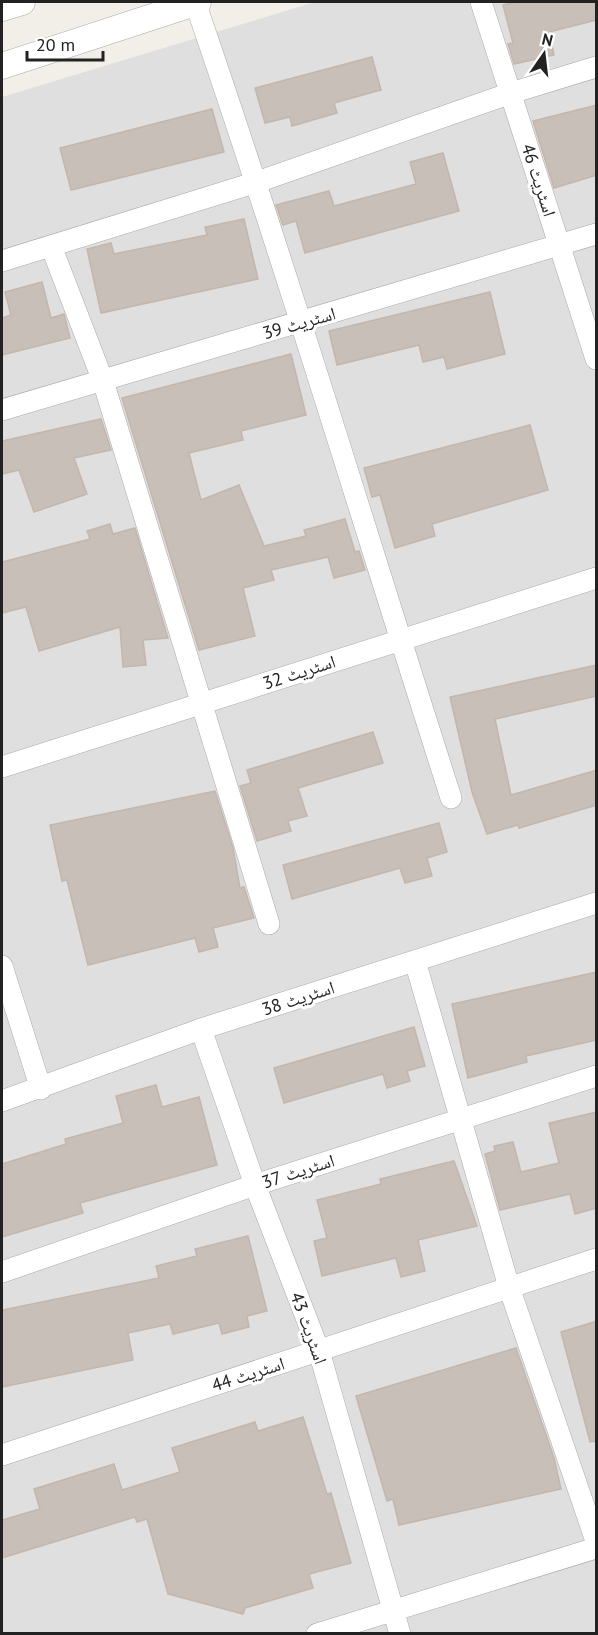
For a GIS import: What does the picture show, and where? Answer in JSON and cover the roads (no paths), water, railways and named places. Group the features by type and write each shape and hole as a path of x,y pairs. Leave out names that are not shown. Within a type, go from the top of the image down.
{"street":[{"path":"2,8 22,2"},
{"path":"2,66 142,10 196,2 257,182 299,324 451,798"},
{"name":"اسٹریٹ 46","path":"481,2 596,358"},
{"path":"2,261 257,182 511,93 597,67"},
{"name":"اسٹریٹ 39","path":"2,410 560,247 597,234"},
{"path":"51,246 103,381 269,924"},
{"name":"اسٹریٹ 32","path":"2,767 597,578"},
{"name":"اسٹریٹ 38","path":"2,1101 41,1089 201,1029 597,903"},
{"path":"415,961 509,1287 597,1541"},
{"path":"2,966 41,1089"},
{"name":"اسٹریٹ 43","path":"201,1029 255,1185 319,1351 400,1634"},
{"name":"اسٹریٹ 37","path":"2,1272 255,1185 597,1076"},
{"name":"اسٹریٹ 44","path":"2,1455 597,1259"},
{"path":"317,1634 597,1548"}]}
